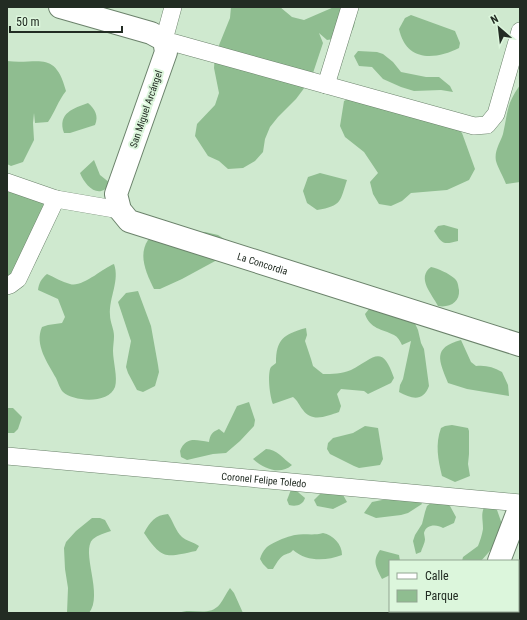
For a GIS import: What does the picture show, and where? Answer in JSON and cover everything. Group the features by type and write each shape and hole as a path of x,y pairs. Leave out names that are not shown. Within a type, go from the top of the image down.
{"main road":[{"path":"60,7 151,33 164,40"},
{"name":"San Miguel Arcángel","path":"120,210 116,194 166,52 164,40"},
{"name":"La Concordia","path":"120,210 130,221 520,345"},
{"path":"499,560 520,506"}],"street":[{"name":"San Miguel Arcángel","path":"164,40 173,7"},
{"path":"326,85 350,7"},
{"path":"164,40 474,126 487,125 496,114 520,31"},
{"name":"La Concordia","path":"7,182 56,198 120,210"},
{"path":"7,286 18,279 56,198"},
{"name":"Coronel Felipe Toledo","path":"7,456 520,503"}],"green space":[{"path":"231,7 280,7 292,17 304,20 334,7 349,7 353,9 355,24 350,32 341,37 327,40 319,33 323,43 311,79 296,99 270,127 265,139 263,152 255,161 243,168 228,169 219,161 208,156 195,136 197,124 215,105 219,93 214,68 215,55 230,18"},
{"path":"411,15 455,31 460,43 459,48 440,55 431,56 415,53 408,48 399,29 405,18"},
{"path":"358,51 377,52 383,54 393,62 401,72 426,77 439,77 450,86 453,92 441,90 414,91 401,87 383,79 372,67 359,66 354,56"},
{"path":"7,61 36,61 51,64 62,78 66,91 48,122 35,123 34,113 34,140 23,162 11,166 7,164"},
{"path":"520,85 520,182 506,184 496,161 496,154 503,134 510,103"},
{"path":"368,88 445,115 462,133 475,169 469,180 447,190 411,193 402,201 391,206 379,204 373,194 370,182 378,173 364,152 345,137 340,126 344,101"},
{"path":"88,103 96,113 97,119 95,125 70,133 64,133 62,126 68,112"},
{"path":"94,160 100,175 110,183 102,191 93,190 89,187 85,183 80,173"},
{"path":"320,173 347,180 341,198 336,204 331,207 317,210 307,203 303,191 308,177"},
{"path":"7,181 38,189 44,205 45,220 42,247 36,261 27,270 7,278"},
{"path":"444,225 458,229 458,241 446,243 439,239 434,231 438,226"},
{"path":"205,232 218,235 229,242 217,260 182,279 160,289 154,289 148,277 143,258 145,246 148,240"},
{"path":"114,264 116,277 110,315 114,333 113,351 116,379 115,387 111,393 99,399 91,400 75,398 62,391 43,354 40,340 42,327 62,323 65,317 58,299 38,290 39,285 47,274 70,284 80,283"},
{"path":"431,267 452,276 458,283 458,298 450,305 438,306 429,291 425,281 425,276"},
{"path":"138,291 151,326 159,372 155,386 143,392 137,390 126,367 131,341 118,302 126,293"},
{"path":"374,306 412,317 424,349 429,386 424,395 417,398 399,392 411,341 402,345 399,339 395,336 373,326 365,314"},
{"path":"306,328 307,335 305,341 313,366 323,374 337,374 351,370 376,356 385,360 390,367 394,378 391,383 368,394 364,391 341,389 337,394 341,406 339,412 325,417 315,417 307,414 293,397 273,404 270,391 269,374 271,367 276,363 276,355 280,343 287,335"},
{"path":"461,340 471,362 476,366 489,367 502,372 508,385 509,396 467,389 448,383 442,368 440,356 445,347"},
{"path":"249,402 255,420 254,426 226,453 213,454 187,460 181,457 180,451 182,446 188,441 196,440 209,442 215,431 219,429 224,433 237,406"},
{"path":"7,408 13,408 22,417 18,429 14,433 8,433"},
{"path":"452,425 468,428 469,431 468,464 470,476 455,482 442,476 438,452 438,440 441,428"},
{"path":"365,426 378,428 383,459 380,465 359,468 330,454 327,449 328,443 333,438 353,433"},
{"path":"266,449 277,452 292,465 282,470 272,470 253,459"},
{"path":"292,487 305,498 299,505 289,505 287,500"},
{"path":"337,490 342,493 347,502 333,509 317,506 314,500 321,493"},
{"path":"407,495 419,498 422,504 408,513 401,515 376,518 364,513 372,502"},
{"path":"445,501 450,506 456,517 454,523 443,528 435,525 429,526 424,533 425,541 421,552 416,554 413,541 422,524 427,506 432,502"},
{"path":"486,503 497,510 503,527 496,544 482,560 462,560 463,557 478,546 483,529 482,513"},
{"path":"168,514 180,535 186,540 199,546 196,551 178,555 166,555 161,553 150,542 144,533 146,529 156,518"},
{"path":"92,518 100,518 105,520 111,531 93,539 90,545 89,553 94,596 93,605 89,613 67,613 68,588 64,548 66,542 76,531"},
{"path":"323,533 333,538 339,544 342,555 317,559 304,557 293,550 284,555 273,569 268,569 260,559 266,548 280,540 295,535"},
{"path":"380,550 399,555 400,560 389,560 389,576 382,579 376,564 376,557"},
{"path":"230,588 234,593 243,613 179,613 184,611 205,611 216,608"}]}
